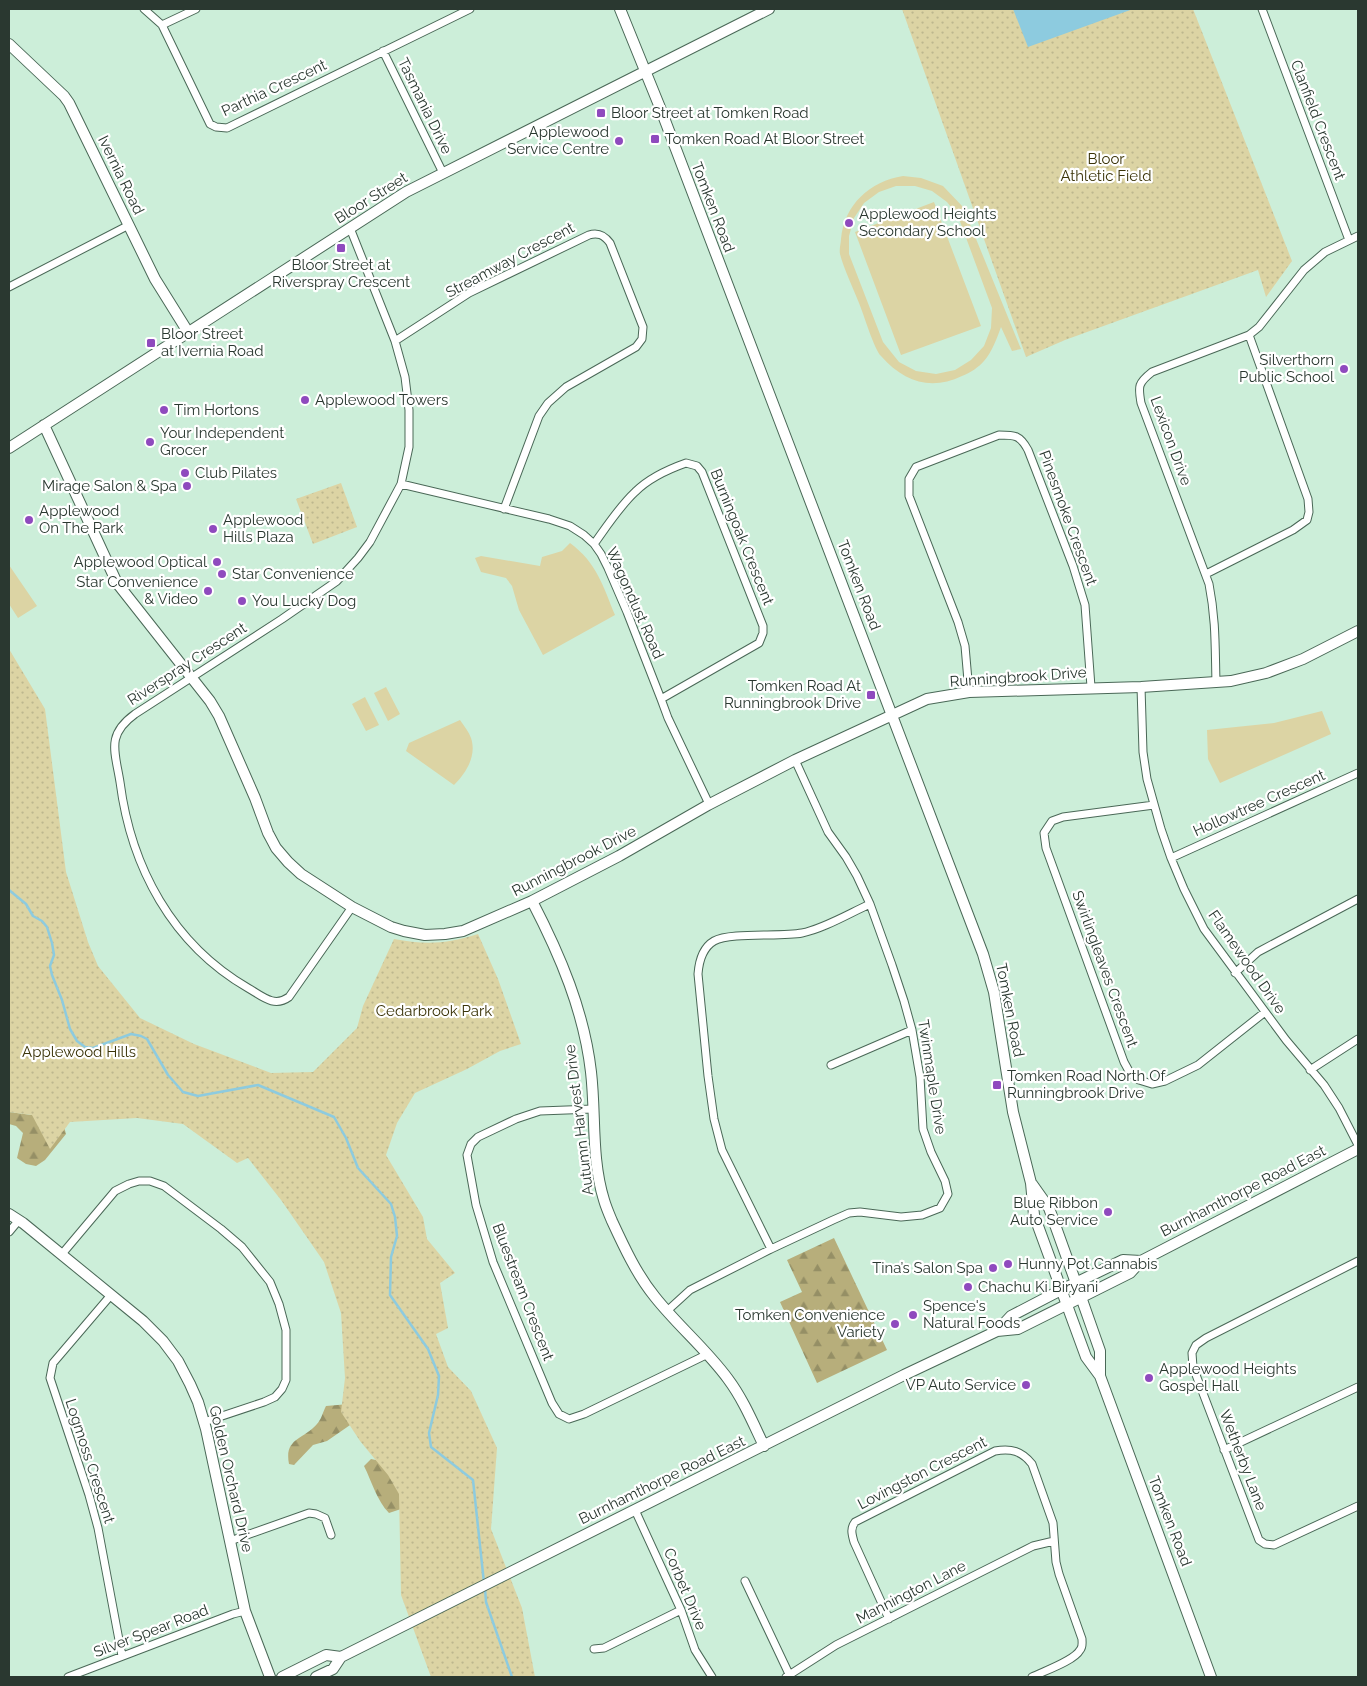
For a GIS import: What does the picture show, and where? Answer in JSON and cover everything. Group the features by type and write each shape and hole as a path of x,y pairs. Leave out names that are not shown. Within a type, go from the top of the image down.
{"street":[{"name":"Parthia Crescent","path":"144,9 162,25 210,124 216,128 227,128 470,9"},
{"path":"162,25 196,9"},
{"name":"Tomken Road","path":"620,9 646,72 984,954 994,992 1013,1112 1031,1183 1034,1215 1086,1357 1100,1376 1211,1677"},
{"name":"Bloor Street","path":"9,448 406,192 769,9"},
{"name":"Clanfield Crescent","path":"1262,9 1349,240"},
{"name":"Ivernia Road","path":"9,46 69,102 155,279 188,332"},
{"name":"Tasmania Drive","path":"383,51 443,173"},
{"path":"9,288 129,225"},
{"name":"Riverspray Crescent","path":"350,228 395,341 405,377 409,410 409,447 401,484 370,542 337,582 124,722 119,728 115,741 121,792 131,837 141,865 161,904 196,948 241,984 269,1000 284,1001 293,993 352,907"},
{"name":"Streamway Crescent","path":"395,341 469,294 588,235 599,234 606,237 610,243 643,327 642,339 636,347 566,387 548,403 539,416 528,442 504,509"},
{"name":"Lexicon Drive","path":"1216,682 1216,633 1213,606 1206,574 1141,403 1138,388 1143,380 1152,372 1249,334 1259,327 1304,270 1326,252 1358,236"},
{"path":"1206,574 1293,530 1307,520 1309,512 1308,499 1249,334"},
{"name":"Runningbrook Drive","path":"44,425 117,583 210,701 219,716 276,848 302,874 352,907 391,927 425,935 463,931 532,901 619,856 709,804 795,760 927,699 969,692 1141,687 1231,681 1266,673 1303,659 1358,632"},
{"name":"Pinesmoke Crescent","path":"969,692 965,646 958,622 909,496 910,479 916,467 999,435 1014,435 1023,440 1026,445 1074,566 1085,605 1091,687"},
{"name":"Burningoak Crescent","path":"594,544 619,510 636,491 647,483 686,463 697,466 702,472 763,626 763,634 758,643 662,699"},
{"name":"Wagondust Road","path":"401,484 561,523 594,544 608,568 668,718 709,804"},
{"name":"Flamewood Drive","path":"1141,687 1143,752 1154,805 1171,858 1204,929 1265,1012 1324,1085 1339,1108 1358,1144"},
{"name":"Twinmaple Drive","path":"668,1311 690,1290 771,1249 849,1214 860,1212 912,1217 940,1208 947,1197 948,1188 923,1129 920,1078 912,1030 904,1001 870,904 846,857 828,832 795,760"},
{"name":"Hollowtree Crescent","path":"1171,858 1358,773"},
{"name":"Swirlingleaves Crescent","path":"1154,805 1064,817 1052,821 1044,833 1046,848 1130,1074 1139,1080 1152,1084 1165,1081 1198,1065 1265,1012"},
{"path":"1235,972 1258,952 1358,899"},
{"name":"Autumn Harvest Drive","path":"532,901 558,953 568,978 587,1044 598,1169 604,1201 622,1242 640,1275 654,1296 708,1354 729,1380 764,1446"},
{"path":"771,1249 722,1150 714,1119 698,974 699,963 704,950 713,941 722,937 777,936 803,933 870,904"},
{"path":"831,1065 912,1030"},
{"path":"1310,1070 1358,1039"},
{"name":"Bluestream Crescent","path":"593,1109 540,1111 516,1119 478,1137 470,1144 467,1155 476,1205 494,1262 552,1403 559,1414 569,1419 584,1414 708,1354"},
{"name":"Burnhamthorpe Road East","path":"997,1331 1018,1329 1130,1274 1141,1261 1358,1149"},
{"path":"62,1254 115,1191 139,1181 150,1181 164,1186 242,1247 270,1282 279,1304 286,1330 286,1380 282,1390 275,1397 204,1422"},
{"name":"Tomken Road","path":"1031,1183 1049,1208 1100,1350 1100,1376"},
{"name":"Golden Orchard Drive","path":"9,1214 62,1254 152,1330 178,1361 196,1396 204,1422 245,1611 270,1677"},
{"path":"9,1232 19,1220"},
{"name":"Burnhamthorpe Road East","path":"316,1677 333,1669 341,1657 463,1595 997,1331 1011,1316 1061,1290 1123,1260 1141,1261"},
{"name":"Wetherby Lane","path":"1358,1261 1222,1328 1196,1345 1192,1353 1193,1367 1259,1540 1265,1544 1274,1544 1358,1506"},
{"name":"Logmoss Crescent","path":"111,1295 59,1354 53,1363 50,1378 89,1495 122,1656"},
{"path":"1224,1450 1358,1387"},
{"name":"Lovingston Crescent","path":"889,1619 854,1542 852,1527 855,1522 995,1451 1013,1450 1027,1456 1032,1464 1053,1523 1059,1574 1082,1639 1080,1652 1070,1659 1032,1677"},
{"name":"Corbet Drive","path":"635,1510 681,1610 696,1650 712,1677"},
{"path":"230,1541 309,1513 325,1518 331,1535"},
{"name":"Mannington Lane","path":"788,1676 836,1645 1033,1546 1054,1541"},
{"path":"744,1581 788,1676"},
{"path":"594,1649 604,1648 681,1610"},
{"name":"Silver Spear Road","path":"68,1677 245,1611"},
{"name":"Burnhamthorpe Road East","path":"282,1677 326,1656 341,1657"}],"green space":[{"name":"Bloor Athletic Field","path":"902,9 1193,9 1292,261 1266,297 1258,270 1065,340 1026,357"},
{"path":"903,176 921,178 943,186 963,207 1021,349 1012,351 1001,327 992,349 980,365 965,375 940,383 929,383 909,378 890,365 881,356 872,339 840,250 843,227 853,205 870,189 891,179","holes":["896,186 915,186 932,191 947,202 958,216 992,308 991,328 984,346 971,360 955,370 936,374 916,371 899,362 883,342 849,254 849,236 854,218 864,203 879,192"]},
{"path":"934,202 981,326 901,355 855,232"},
{"path":"341,483 357,527 313,544 296,499"},
{"path":"570,543 593,567 603,585 615,615 543,655 519,610 512,586 506,578 481,572 475,558 481,556 540,566 542,557 562,551"},
{"path":"9,565 37,606 18,618 9,604"},
{"name":"Applewood Hills","path":"9,649 45,709 66,872 88,942 98,966 140,1018 194,1044 271,1073 313,1072 357,1028 363,1006 394,939 416,942 446,942 478,934 498,979 521,1044 500,1051 467,1069 415,1093 397,1123 386,1155 423,1217 427,1239 455,1273 440,1283 448,1328 436,1334 448,1367 471,1391 497,1448 491,1529 522,1608 535,1677 431,1677 401,1595 399,1494 388,1475 360,1441 341,1412 345,1378 341,1313 324,1262 281,1200 248,1158 237,1163 183,1124 137,1118 70,1122 50,1149 32,1115 9,1112"},
{"path":"386,687 400,714 388,721 374,693"},
{"path":"365,697 379,725 366,731 352,704"},
{"path":"1322,711 1331,734 1220,783 1208,759 1207,730 1274,723"},
{"path":"460,720 470,736 473,751 466,770 454,785 406,751 409,743"},
{"path":"9,1112 32,1115 63,1123 66,1134 45,1160 36,1166 26,1164 17,1158 23,1133 16,1126 9,1124"},
{"path":"834,1238 887,1350 817,1383 780,1302 802,1292 787,1260"},
{"path":"349,1404 353,1423 327,1441 313,1445 294,1465 289,1464 288,1455 292,1444 317,1424 326,1406"},
{"path":"371,1459 390,1463 401,1469 401,1509 389,1513 381,1503 364,1466"}],"water":[{"path":"1013,9 1133,9 1028,47"}],"waterway":[{"path":"9,890 26,904 33,916 42,921 47,927 54,955 50,966 52,975 62,1000 70,1029 77,1041 85,1047 93,1048 131,1034 141,1036 147,1039 168,1075 183,1092 198,1096 258,1085 334,1117 346,1138 358,1168 391,1204 395,1217 397,1236 391,1257 390,1295 428,1349 439,1376 438,1395 429,1433 431,1447 473,1480 484,1583"},
{"path":"485,1588 486,1602 512,1677"}],"place":[{"name":"Bloor Street at Tomken Road","path":"601,113"},
{"name":"Tomken Road At Bloor Street","path":"655,139"},
{"name":"Applewood Service Centre","path":"619,141"},
{"name":"Applewood Heights Secondary School","path":"849,223"},
{"name":"Bloor Street at Riverspray Crescent","path":"341,248"},
{"name":"Bloor Street at Ivernia Road","path":"151,343"},
{"name":"Silverthorn Public School","path":"1344,369"},
{"name":"Applewood Towers","path":"305,400"},
{"name":"Tim Hortons","path":"164,410"},
{"name":"Your Independent Grocer","path":"150,442"},
{"name":"Club Pilates","path":"185,473"},
{"name":"Mirage Salon & Spa","path":"187,486"},
{"name":"Applewood On The Park","path":"29,520"},
{"name":"Applewood Hills Plaza","path":"213,529"},
{"name":"Applewood Optical","path":"217,562"},
{"name":"Star Convenience","path":"222,574"},
{"name":"Star Convenience & Video","path":"208,591"},
{"name":"You Lucky Dog","path":"242,601"},
{"name":"Tomken Road At Runningbrook Drive","path":"871,695"},
{"name":"Tomken Road North Of Runningbrook Drive","path":"997,1085"},
{"name":"Blue Ribbon Auto Service","path":"1108,1212"},
{"name":"Hunny Pot Cannabis","path":"1008,1264"},
{"name":"Tina’s Salon Spa","path":"993,1268"},
{"name":"Chachu Ki Biryani","path":"968,1287"},
{"name":"Spence's Natural Foods","path":"913,1315"},
{"name":"Tomken Convenience Variety","path":"895,1324"},
{"name":"Applewood Heights Gospel Hall","path":"1149,1378"},
{"name":"VP Auto Service","path":"1026,1385"}],"park label":[{"name":"Cedarbrook Park","path":"434,1011"}]}
